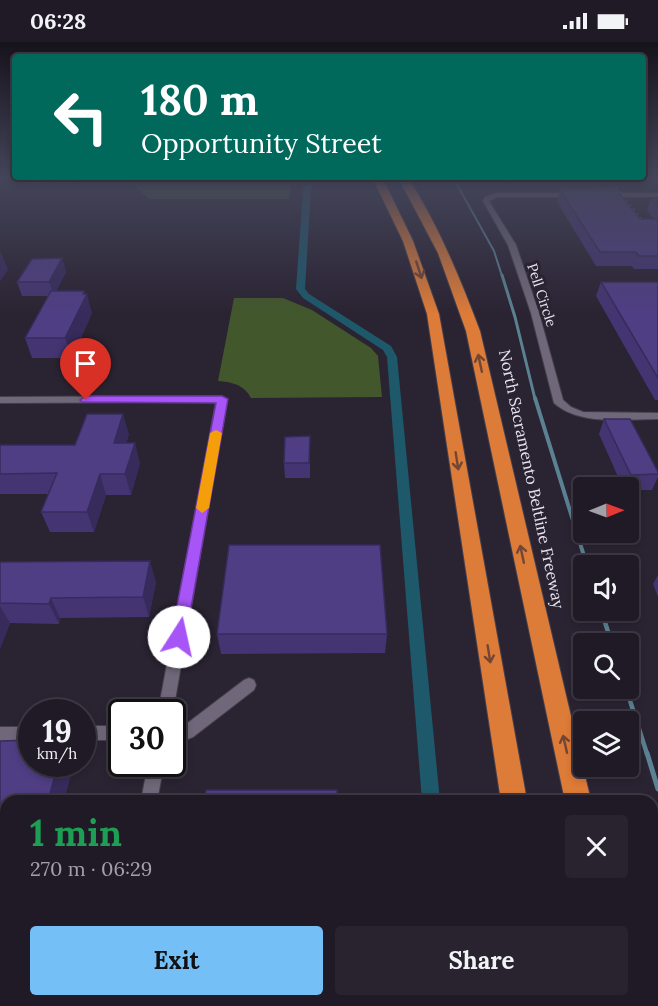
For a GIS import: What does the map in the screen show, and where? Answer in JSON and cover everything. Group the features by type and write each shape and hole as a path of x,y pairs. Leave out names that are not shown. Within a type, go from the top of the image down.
{"highway":[{"path":"399,224 433,314 513,795"},
{"name":"North Sacramento Beltline Freeway","path":"430,224 454,274 473,331 577,795"}],"street":[{"name":"Pell Circle","path":"500,224 512,245 535,313 558,401 567,409 582,415 658,416"},
{"path":"0,400 222,399 167,699"},
{"path":"186,732 249,685"},
{"path":"0,734 18,734"},
{"path":"150,795 154,777"}],"green space":[{"path":"234,298 283,298 312,310 371,348 378,356 382,397 251,398 238,385 218,381"}],"building":[{"path":"582,224 658,224 658,256 639,256 636,252 600,252"},
{"path":"62,258 49,282 17,282 32,259"},
{"path":"601,282 658,282 658,378"},
{"path":"51,291 84,291 83,294 87,294 65,338 25,338"},
{"path":"87,414 123,414 114,443 135,443 125,474 100,474 87,512 41,512 57,473 0,474 0,445 75,445"},
{"path":"604,419 630,419 658,474 631,475"},
{"path":"310,436 309,463 284,463 285,437"},
{"path":"229,545 380,545 387,634 217,634"},
{"path":"150,561 143,597 51,598 49,604 0,603 0,562"},
{"path":"18,740 18,777 54,777 50,795 0,795 0,741"},
{"path":"206,790 337,790 337,795 205,795"}],"waterway":[{"path":"305,224 300,289 306,296 387,348 392,357 430,795"},
{"path":"479,224 494,251 502,276"},
{"path":"502,275 535,399"},
{"path":"535,398 584,555"},
{"path":"605,621 608,633"},
{"path":"630,699 647,754"},
{"path":"647,753 658,789"}],"railway":[{"path":"645,224 658,241"}],"slow traffic":[{"path":"202,508 216,433"}],"route":[{"path":"86,400 222,399 179,637"}]}
